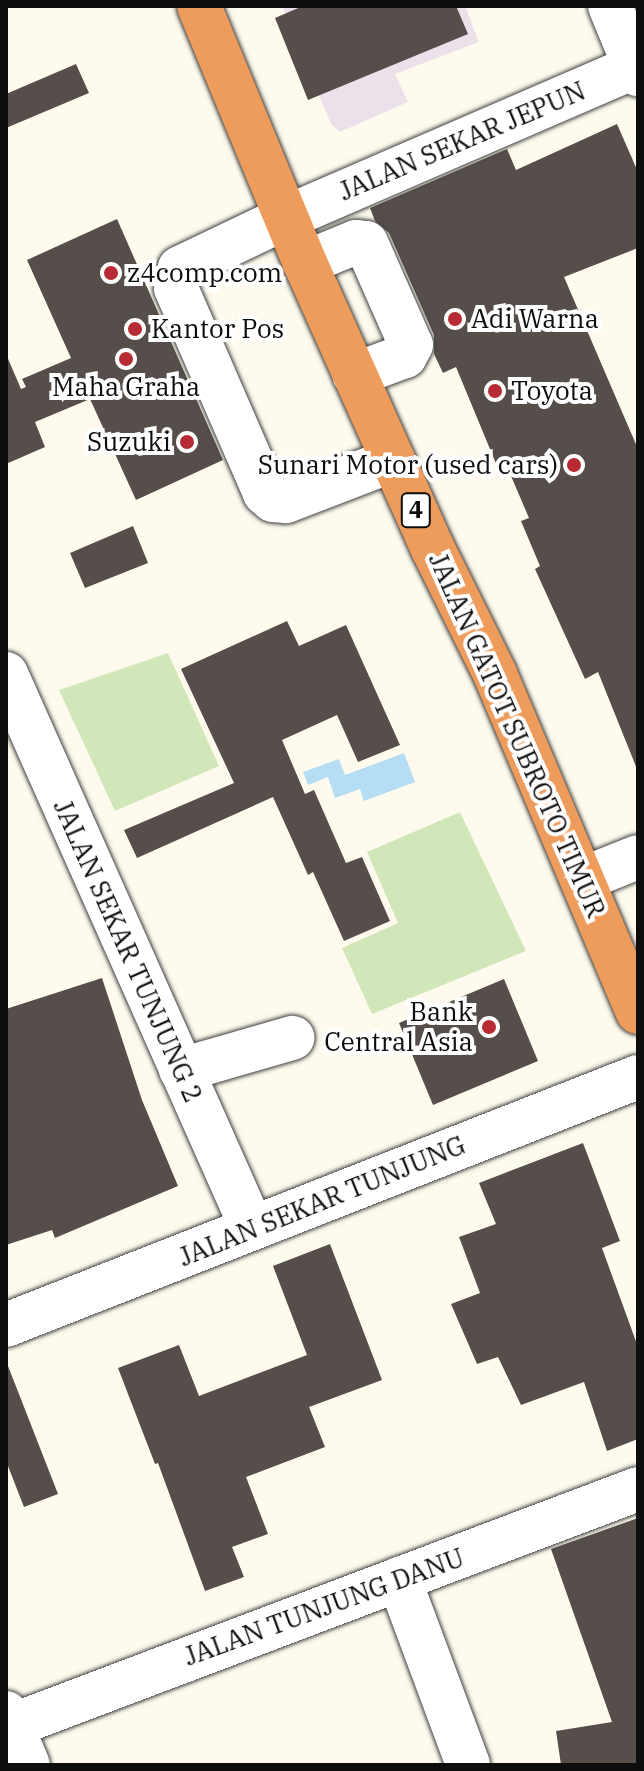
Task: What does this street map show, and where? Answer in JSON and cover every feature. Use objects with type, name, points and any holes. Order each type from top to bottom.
[{"type":"highway","name":"JALAN GATOT SUBROTO TIMUR","points":[[199,6],[285,218],[354,375],[495,674],[583,879],[629,963],[638,1012]]},
{"type":"street","points":[[610,6],[637,68]]},
{"type":"street","name":"JALAN SEKAR JEPUN","points":[[285,218],[637,68]]},
{"type":"street","points":[[285,218],[188,262],[177,275],[176,288],[265,493],[273,500],[286,501],[393,460]]},
{"type":"street","points":[[305,263],[356,242],[366,243],[411,345],[405,356],[354,375]]},
{"type":"street","name":"JALAN SEKAR TUNJUNG 2","points":[[6,674],[252,1228]]},
{"type":"street","points":[[583,879],[638,857]]},
{"type":"street","points":[[181,1070],[292,1038]]},
{"type":"street","name":"JALAN SEKAR TUNJUNG","points":[[6,1325],[638,1077]]},
{"type":"street","name":"JALAN TUNJUNG DANU","points":[[9,1720],[229,1642],[638,1489]]},
{"type":"street","points":[[399,1579],[468,1765]]},
{"type":"street","points":[[229,1642],[241,1668],[277,1656]]},
{"type":"street","points":[[9,1720],[28,1765]]},
{"type":"shaded area","points":[[282,6],[465,6],[479,42],[395,74],[408,102],[340,132],[331,124]]},
{"type":"green space","points":[[168,653],[219,766],[115,811],[59,690]]},
{"type":"green space","points":[[460,812],[526,951],[372,1014],[342,948],[398,923],[367,852]]},
{"type":"water","points":[[404,753],[415,782],[364,801],[360,789],[335,798],[328,777],[308,785],[303,772],[339,759],[345,775]]},
{"type":"building","points":[[303,6],[456,6],[468,34],[308,100],[275,18]]},
{"type":"building","points":[[76,64],[89,93],[6,128],[6,94]]},
{"type":"building","points":[[617,124],[638,172],[638,248],[564,277],[638,449],[637,769],[598,672],[585,679],[535,569],[540,566],[521,521],[529,518],[505,462],[497,466],[456,367],[443,373],[434,354],[434,335],[389,233],[375,221],[370,208],[507,149],[516,170]]},
{"type":"building","name":"Maha Graha","points":[[117,219],[223,460],[136,500],[90,399],[35,422],[45,447],[6,464],[6,354],[21,389],[26,387],[22,379],[71,358],[27,260]]},
{"type":"building","points":[[133,526],[148,563],[85,588],[70,553]]},
{"type":"building","points":[[287,621],[299,646],[346,625],[400,745],[358,762],[337,715],[282,740],[305,794],[314,790],[346,863],[362,857],[390,921],[344,941],[313,872],[308,875],[273,797],[137,858],[124,830],[234,783],[181,669]]},
{"type":"building","points":[[102,978],[142,1100],[178,1186],[55,1238],[52,1230],[6,1245],[6,1009]]},
{"type":"building","points":[[504,979],[538,1061],[433,1105],[399,1023]]},
{"type":"building","points":[[583,1143],[620,1241],[602,1248],[638,1347],[638,1439],[607,1451],[584,1382],[521,1405],[498,1357],[477,1364],[451,1304],[480,1293],[459,1237],[496,1224],[479,1183]]},
{"type":"building","points":[[330,1244],[382,1380],[309,1407],[325,1447],[246,1477],[268,1534],[232,1547],[244,1577],[205,1591],[158,1463],[155,1464],[118,1368],[179,1345],[199,1396],[307,1355],[273,1266]]},
{"type":"building","points":[[8,1366],[58,1494],[24,1507],[6,1461]]},
{"type":"building","points":[[638,1518],[638,1765],[561,1765],[556,1731],[612,1722],[551,1549]]},
{"type":"place","name":"z4comp.com","points":[[111,273]]},
{"type":"place","name":"Adi Warna","points":[[455,319]]},
{"type":"place","name":"Kantor Pos","points":[[135,329]]},
{"type":"place","name":"Maha Graha","points":[[126,359]]},
{"type":"place","name":"Toyota","points":[[495,391]]},
{"type":"place","name":"Suzuki","points":[[187,442]]},
{"type":"place","name":"Sunari Motor (used cars)","points":[[574,465]]},
{"type":"place","name":"Bank Central Asia","points":[[489,1027]]}]
